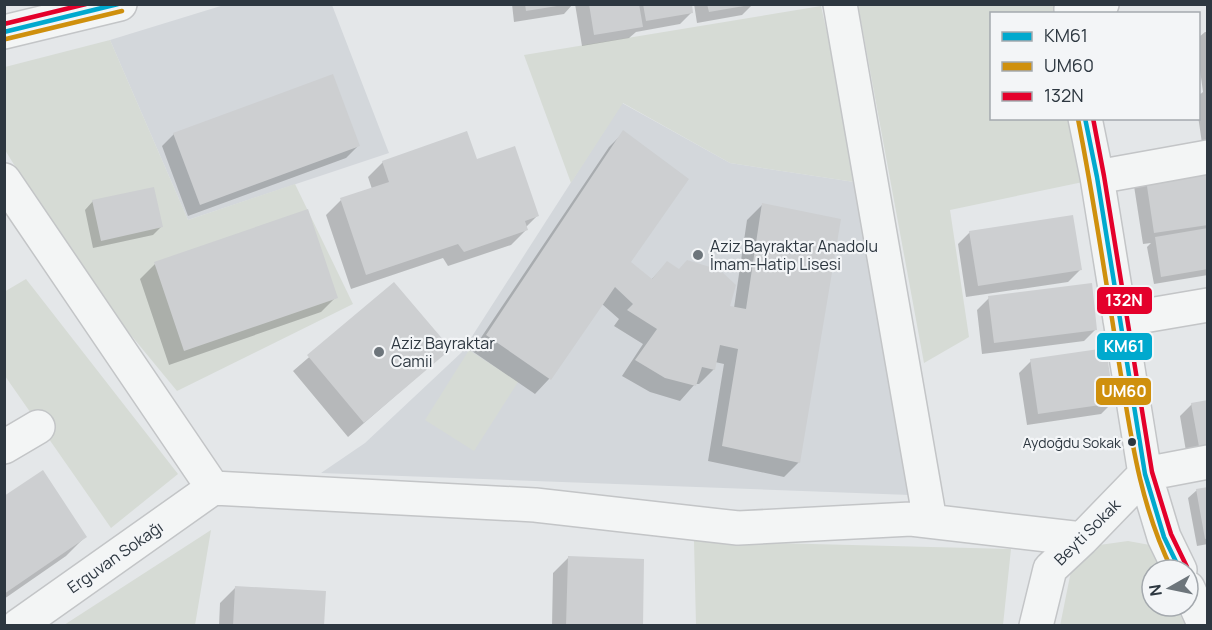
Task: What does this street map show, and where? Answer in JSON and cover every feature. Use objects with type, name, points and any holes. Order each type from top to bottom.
[{"type":"street","points":[[6,25],[120,4]]},
{"type":"street","points":[[840,4],[930,521]]},
{"type":"street","points":[[1085,120],[1097,177],[1145,474],[1164,537],[1174,558]]},
{"type":"street","points":[[1097,177],[1208,157]]},
{"type":"street","points":[[4,180],[213,488],[535,506],[738,528],[912,519],[1082,539]]},
{"type":"street","points":[[1120,320],[1208,305]]},
{"type":"street","points":[[4,447],[38,427]]},
{"type":"street","points":[[1145,474],[1208,462]]},
{"type":"street","name":"Beyti Sokak","points":[[1036,626],[1050,569],[1145,474]]},
{"type":"street","name":"Erguvan Sokağı","points":[[18,626],[213,488]]},
{"type":"shaded area","points":[[224,5],[332,5],[389,153],[188,220],[110,40]]},
{"type":"shaded area","points":[[858,5],[1054,5],[1055,12],[990,12],[990,120],[1073,120],[1083,182],[950,210],[969,337],[924,363]]},
{"type":"shaded area","points":[[821,6],[861,183],[730,163],[623,103],[571,183],[524,55]]},
{"type":"shaded area","points":[[110,40],[188,220],[295,184],[353,304],[177,391],[83,277],[5,150],[5,67]]},
{"type":"shaded area","name":"Aziz Bayraktar Anadolu İmam-Hatip Lisesi","points":[[622,103],[730,163],[861,183],[910,495],[321,473],[365,443],[462,352]]},
{"type":"shaded area","points":[[26,279],[178,474],[111,528],[5,376],[4,292]]},
{"type":"shaded area","points":[[469,350],[518,382],[474,451],[425,420]]},
{"type":"shaded area","points":[[211,530],[195,625],[64,625]]},
{"type":"shaded area","points":[[694,541],[1011,549],[1003,625],[696,625]]},
{"type":"shaded area","points":[[1128,541],[1150,545],[1156,558],[1140,558],[1140,618],[1182,618],[1185,625],[1060,626],[1071,571],[1092,546]]},
{"type":"building","points":[[525,4],[557,4],[557,6],[526,11]]},
{"type":"building","points":[[589,4],[639,4],[643,27],[594,35]]},
{"type":"building","points":[[643,4],[692,4],[693,13],[646,21]]},
{"type":"building","points":[[707,4],[744,4],[744,6],[709,12]]},
{"type":"building","points":[[333,74],[360,146],[200,205],[173,133]]},
{"type":"building","points":[[623,130],[689,179],[631,262],[652,279],[667,261],[679,269],[687,260],[720,270],[736,285],[730,306],[746,309],[762,203],[841,219],[800,463],[722,446],[738,349],[720,345],[715,370],[702,367],[696,386],[665,378],[635,360],[657,329],[627,310],[633,304],[615,287],[551,380],[486,335]]},
{"type":"building","points":[[467,131],[477,159],[515,146],[539,216],[525,221],[528,230],[464,252],[458,244],[366,275],[340,198],[389,182],[382,161]]},
{"type":"building","points":[[1208,162],[1208,225],[1154,233],[1145,173]]},
{"type":"building","points":[[154,187],[163,227],[101,241],[92,200]]},
{"type":"building","points":[[308,209],[338,298],[184,351],[154,262]]},
{"type":"building","points":[[1073,215],[1082,270],[978,286],[969,231]]},
{"type":"building","points":[[1208,228],[1208,269],[1161,277],[1155,237]]},
{"type":"building","name":"Aziz Bayraktar Camii","points":[[394,282],[451,349],[364,423],[307,355]]},
{"type":"building","points":[[1092,283],[1097,330],[994,343],[988,296]]},
{"type":"building","points":[[1106,348],[1114,403],[1038,414],[1030,359]]},
{"type":"building","points":[[1208,400],[1208,450],[1200,452],[1191,403]]},
{"type":"building","points":[[43,470],[87,537],[4,594],[4,496]]},
{"type":"building","points":[[1208,487],[1208,538],[1205,539],[1196,489]]},
{"type":"building","points":[[568,556],[644,559],[643,626],[566,626]]},
{"type":"building","points":[[235,586],[326,591],[324,626],[233,626]]},
{"type":"transit line","name":"132N","points":[[4,24],[86,4]]},
{"type":"transit line","name":"KM61","points":[[4,32],[118,4]]},
{"type":"transit line","name":"UM60","points":[[6,39],[122,11]]},
{"type":"transit line","name":"UM60","points":[[1078,120],[1138,468],[1151,519],[1167,558]]},
{"type":"transit line","name":"KM61","points":[[1085,120],[1097,177],[1145,474],[1164,537],[1174,558]]},
{"type":"transit line","name":"132N","points":[[1093,120],[1152,472],[1171,534],[1183,558]]},
{"type":"place","name":"Aziz Bayraktar Anadolu İmam-Hatip Lisesi","points":[[698,255]]},
{"type":"place","name":"Aziz Bayraktar Camii","points":[[379,352]]},
{"type":"place","name":"Aydoğdu Sokak","points":[[1132,442]]}]
